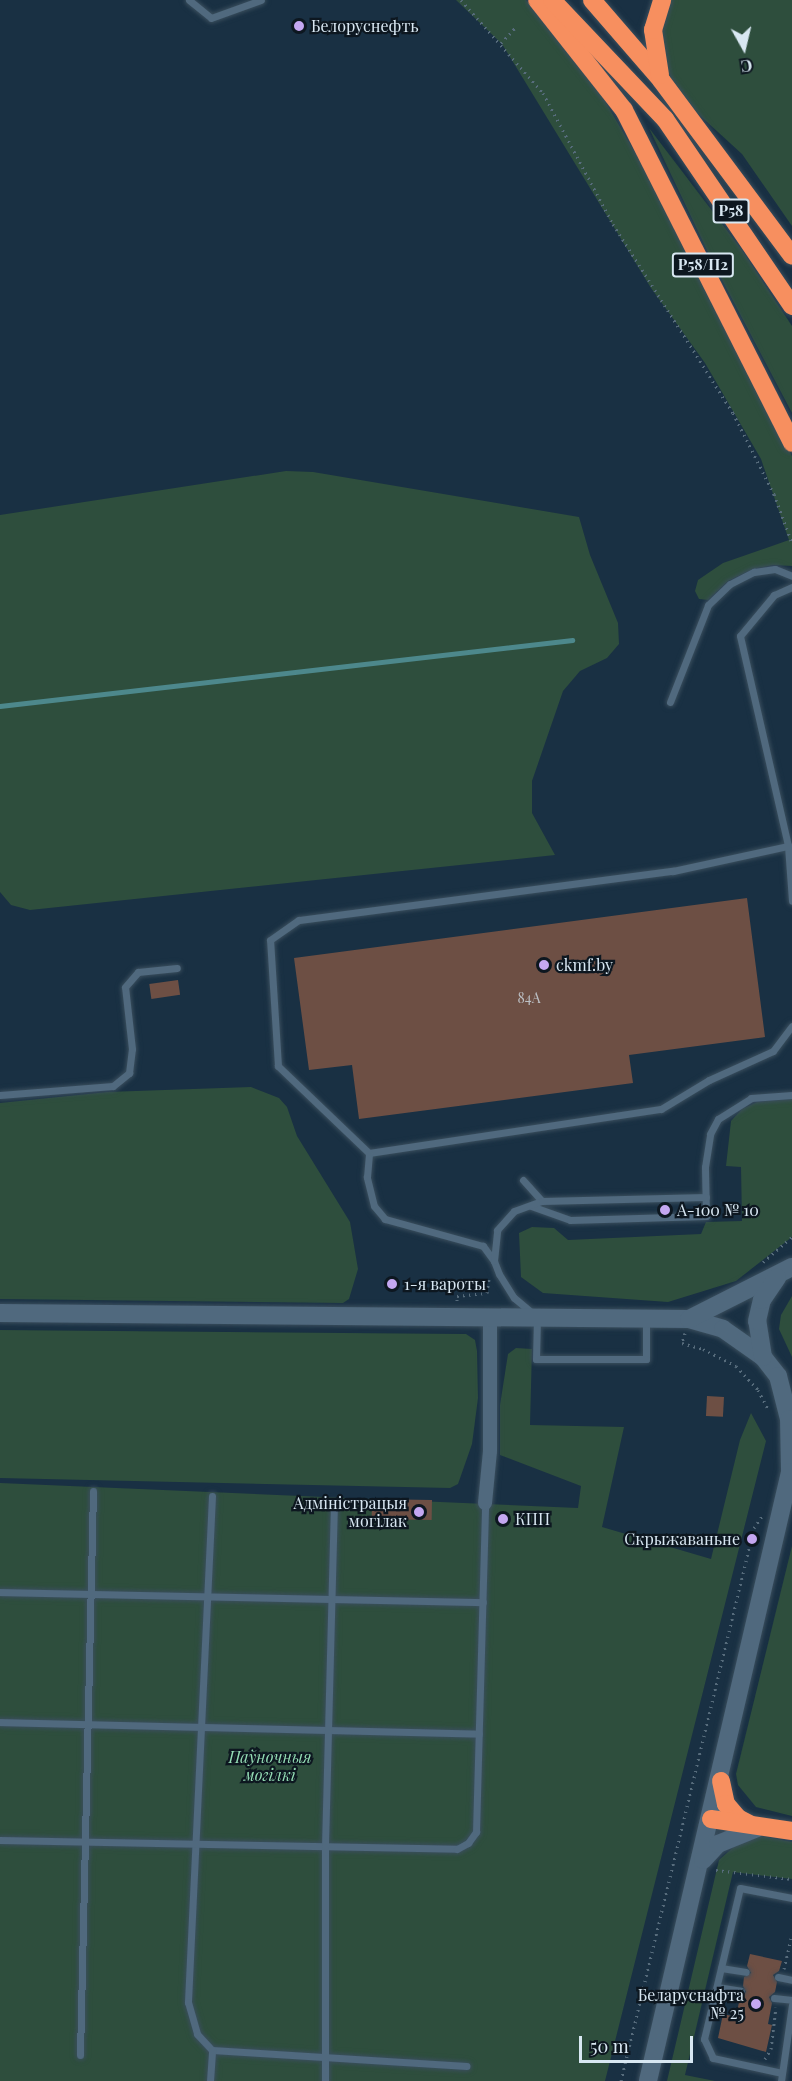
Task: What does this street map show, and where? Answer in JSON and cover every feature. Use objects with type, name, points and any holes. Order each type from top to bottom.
[{"type":"highway","name":"Р58/П2","points":[[537,0],[624,110],[792,443]]},
{"type":"highway","name":"Р58","points":[[552,0],[665,119],[792,306]]},
{"type":"highway","name":"Р58","points":[[592,0],[661,80],[792,256]]},
{"type":"highway","points":[[661,80],[653,30],[663,0]]},
{"type":"highway","points":[[721,1781],[726,1804],[738,1818],[757,1828]]},
{"type":"highway","points":[[711,1820],[792,1831]]},
{"type":"main road","points":[[689,1318],[785,1272]]},
{"type":"main road","points":[[763,1357],[757,1321],[762,1300],[785,1272]]},
{"type":"main road","points":[[0,1313],[689,1318],[723,1329],[763,1357],[785,1381],[791,1471],[711,1820],[707,1865],[651,2077]]},
{"type":"main road","points":[[707,1865],[718,1844],[757,1828]]},
{"type":"street","points":[[485,1503],[490,1451],[490,1316]]},
{"type":"lane","points":[[189,0],[211,18],[261,0]]},
{"type":"lane","points":[[670,702],[708,605],[730,585],[754,572],[775,569],[792,576]]},
{"type":"lane","points":[[792,587],[774,595],[740,636],[788,846],[792,901]]},
{"type":"lane","points":[[369,1153],[278,1066],[270,940],[299,920],[673,871],[788,846]]},
{"type":"lane","points":[[0,1095],[113,1086],[129,1073],[132,1048],[125,987],[138,972],[177,968]]},
{"type":"lane","points":[[369,1153],[661,1109],[708,1080],[773,1051],[792,1026]]},
{"type":"lane","points":[[531,1206],[570,1220],[706,1216],[710,1134],[718,1119],[751,1098],[792,1095]]},
{"type":"lane","points":[[369,1153],[367,1177],[374,1206],[385,1219],[467,1239],[483,1246],[494,1261],[506,1287],[537,1317],[536,1359],[646,1359],[646,1318]]},
{"type":"lane","points":[[523,1180],[542,1201]]},
{"type":"lane","points":[[494,1261],[497,1230],[514,1211],[542,1201],[706,1197]]},
{"type":"lane","points":[[80,2055],[93,1491]]},
{"type":"lane","points":[[213,1496],[194,1844],[188,2002],[197,2034],[212,2050],[326,2055],[466,2066]]},
{"type":"lane","points":[[325,2081],[325,1846],[334,1503]]},
{"type":"lane","points":[[0,1840],[457,1849],[468,1843],[476,1832],[485,1503]]},
{"type":"lane","points":[[0,1592],[483,1602]]},
{"type":"lane","points":[[0,1722],[479,1734]]},
{"type":"lane","points":[[792,1898],[740,1888],[704,2038],[712,2058],[781,2077],[792,2004]]},
{"type":"lane","points":[[721,1968],[746,1972]]},
{"type":"lane","points":[[778,1977],[792,1980]]},
{"type":"lane","points":[[717,1987],[741,1991]]},
{"type":"lane","points":[[774,1998],[792,2000]]},
{"type":"lane","points":[[210,2081],[212,2050]]},
{"type":"path","points":[[461,0],[543,93],[613,224],[733,413],[774,494],[792,543]]},
{"type":"path","points":[[501,43],[514,28]]},
{"type":"path","points":[[755,1268],[792,1237]]},
{"type":"path","points":[[689,1318],[682,1343],[703,1349],[735,1366],[758,1390],[772,1415]]},
{"type":"path","points":[[621,2081],[754,1528],[765,1506]]},
{"type":"path","points":[[707,1865],[792,1879]]},
{"type":"green space","points":[[456,0],[526,0],[602,96],[647,173],[792,456],[792,566],[773,565],[753,569],[728,581],[708,600],[699,599],[695,591],[698,580],[723,563],[789,540],[761,459],[705,363],[651,288],[502,44]]},
{"type":"green space","points":[[662,0],[792,0],[792,226],[742,154],[661,80]]},
{"type":"green space","points":[[649,128],[742,250],[792,326],[792,413],[713,263]]},
{"type":"green space","points":[[286,471],[313,472],[579,517],[590,555],[618,623],[619,644],[607,658],[580,671],[563,691],[532,781],[532,813],[555,855],[30,910],[11,905],[0,892],[0,515]]},
{"type":"green space","points":[[251,1087],[279,1098],[287,1107],[297,1136],[350,1222],[358,1269],[349,1299],[343,1303],[0,1299],[0,1103],[107,1092]]},
{"type":"green space","points":[[792,1099],[792,1237],[736,1281],[668,1302],[543,1293],[521,1277],[519,1233],[532,1227],[554,1228],[568,1240],[701,1234],[706,1222],[742,1221],[741,1167],[726,1166],[731,1121],[742,1109],[757,1102]]},
{"type":"green space","points":[[792,1296],[792,1357],[779,1329],[781,1315]]},
{"type":"green space","points":[[0,1330],[466,1334],[475,1340],[477,1351],[478,1398],[472,1444],[458,1484],[450,1488],[0,1478]]},
{"type":"green space","name":"Паўночныя могілкі","points":[[516,1348],[532,1349],[530,1425],[624,1427],[602,1527],[711,1559],[740,1440],[751,1413],[766,1441],[605,2081],[0,2081],[0,1483],[578,1508],[581,1486],[500,1455],[500,1405],[508,1354]]},
{"type":"green space","points":[[792,1546],[792,1816],[756,1807],[738,1785],[736,1774]]},
{"type":"green space","points":[[757,1835],[792,1842],[792,1879],[733,1872],[685,2075],[715,2081],[667,2081],[719,1860],[738,1843]]},
{"type":"building","points":[[747,898],[765,1037],[629,1055],[633,1083],[359,1119],[352,1065],[309,1070],[294,958]]},
{"type":"building","points":[[178,980],[180,995],[151,999],[149,984]]},
{"type":"building","points":[[707,1396],[724,1397],[723,1417],[706,1416]]},
{"type":"building","points":[[372,1499],[432,1500],[432,1520],[372,1519]]},
{"type":"building","points":[[750,1954],[782,1961],[779,1971],[773,1975],[777,1982],[775,1992],[769,1997],[772,2003],[768,2024],[772,2025],[766,2052],[718,2038],[723,2014],[736,2017],[740,1997],[746,1992],[743,1986],[744,1977],[751,1973],[747,1966]]},
{"type":"waterway","points":[[0,706],[572,640]]},
{"type":"place","name":"Белоруснефть","points":[[299,26]]},
{"type":"place","name":"ckmf.by","points":[[544,965]]},
{"type":"place","name":"А-100 № 10","points":[[665,1210]]},
{"type":"place","name":"1-я вароты","points":[[392,1284]]},
{"type":"place","name":"Адміністрацыя могілак","points":[[419,1512]]},
{"type":"place","name":"КПП","points":[[503,1519]]},
{"type":"place","name":"Скрыжаваньне","points":[[752,1539]]},
{"type":"place","name":"Беларуснафта № 25","points":[[756,2004]]}]
